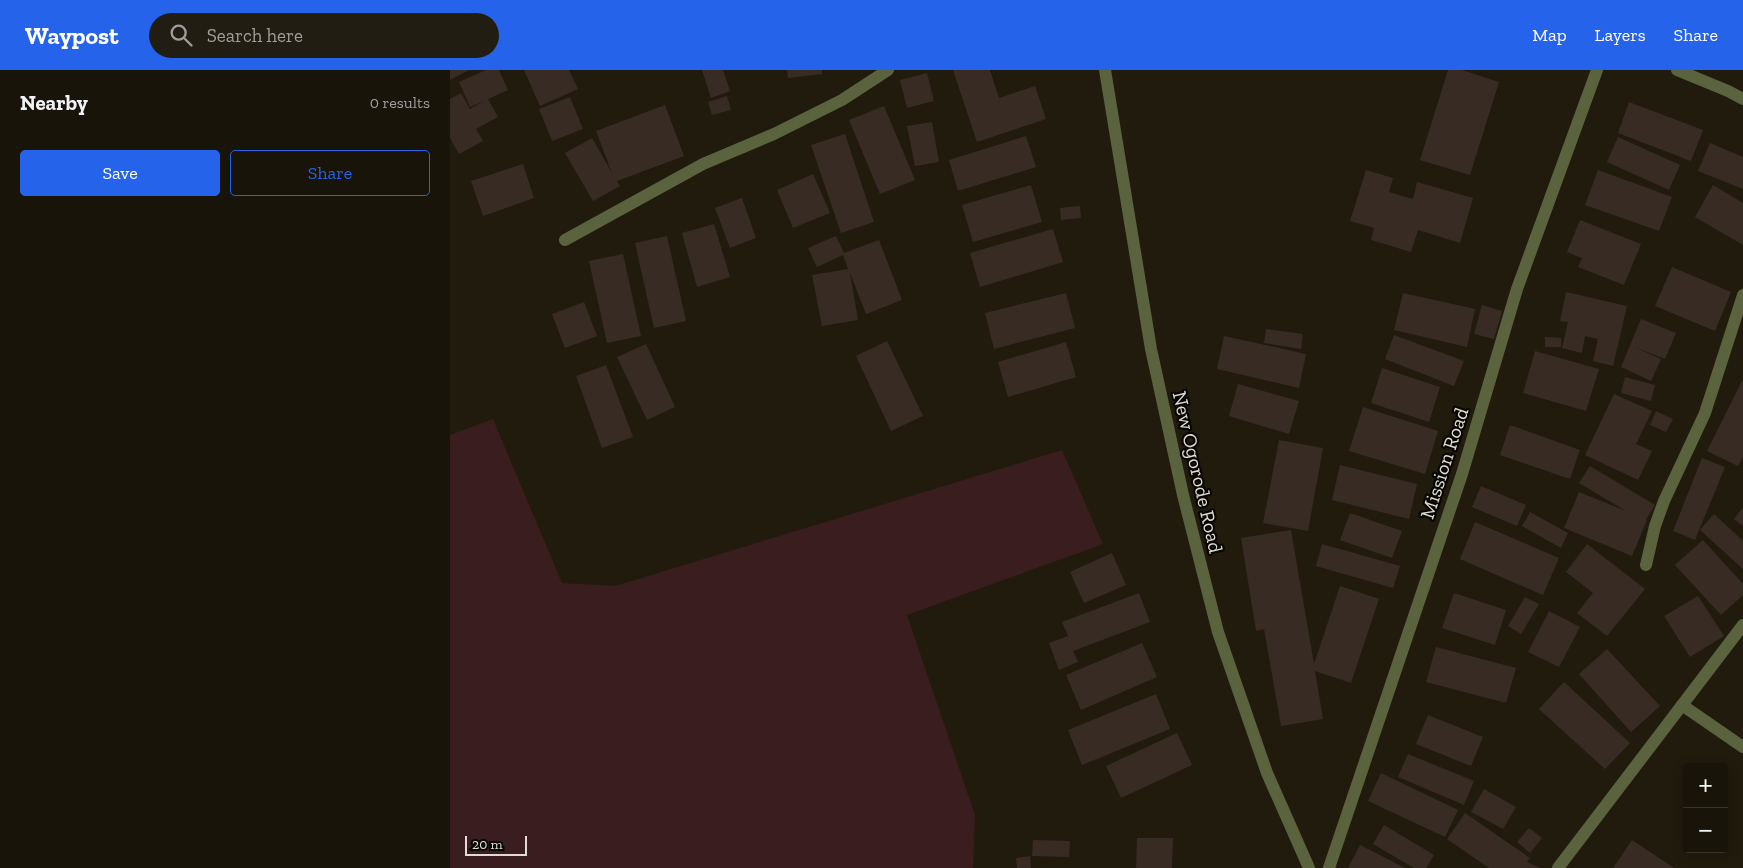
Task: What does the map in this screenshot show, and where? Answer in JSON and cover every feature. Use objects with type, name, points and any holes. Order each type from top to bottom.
[{"type":"street","points":[[565,240],[703,164],[774,134],[842,100],[888,70]]},
{"type":"street","name":"New Ogorode Road","points":[[1105,70],[1151,349],[1183,495],[1215,622],[1267,773],[1309,868]]},
{"type":"street","name":"Mission Road","points":[[1329,868],[1462,474],[1517,289],[1597,70]]},
{"type":"street","points":[[1677,70],[1743,99]]},
{"type":"street","points":[[1646,565],[1655,526],[1664,501],[1705,413],[1743,295]]},
{"type":"street","points":[[1558,868],[1743,625]]},
{"type":"street","points":[[1682,705],[1743,747]]},
{"type":"shaded area","points":[[493,419],[562,583],[615,586],[1062,450],[1103,544],[907,615],[975,815],[973,868],[450,868],[450,435]]},
{"type":"building","points":[[450,70],[469,70],[450,80]]},
{"type":"building","points":[[486,70],[499,70],[508,90],[488,99],[498,117],[476,129],[483,141],[459,154],[450,138],[450,99],[461,93],[470,109],[484,101],[470,107],[459,82]]},
{"type":"building","points":[[524,70],[569,70],[578,89],[540,106]]},
{"type":"building","points":[[702,70],[723,70],[730,91],[711,98]]},
{"type":"building","points":[[787,70],[822,70],[822,74],[788,78]]},
{"type":"building","points":[[953,70],[990,70],[999,98],[1035,86],[1046,119],[977,142]]},
{"type":"building","points":[[1448,70],[1462,70],[1499,82],[1470,175],[1420,160]]},
{"type":"building","points":[[927,73],[934,101],[907,108],[900,80]]},
{"type":"building","points":[[727,96],[731,110],[712,115],[708,102]]},
{"type":"building","points":[[570,97],[583,129],[552,141],[539,109]]},
{"type":"building","points":[[1629,102],[1703,130],[1691,161],[1618,133]]},
{"type":"building","points":[[665,105],[684,156],[617,181],[620,186],[593,201],[565,153],[592,138],[612,173],[596,131]]},
{"type":"building","points":[[884,106],[915,180],[880,194],[849,120]]},
{"type":"building","points":[[932,122],[939,162],[915,166],[907,126]]},
{"type":"building","points":[[845,134],[874,222],[841,233],[811,145]]},
{"type":"building","points":[[1026,136],[1036,167],[958,191],[949,160]]},
{"type":"building","points":[[1618,137],[1680,165],[1669,190],[1607,162]]},
{"type":"building","points":[[1710,143],[1743,157],[1743,189],[1698,171]]},
{"type":"building","points":[[523,164],[534,198],[483,216],[471,181]]},
{"type":"building","points":[[1366,170],[1393,178],[1389,192],[1413,199],[1417,182],[1473,198],[1460,243],[1418,230],[1411,252],[1371,240],[1374,228],[1350,221]]},
{"type":"building","points":[[1598,170],[1672,197],[1659,231],[1585,205]]},
{"type":"building","points":[[813,174],[830,213],[793,228],[777,190]]},
{"type":"building","points":[[1031,185],[1042,222],[973,242],[962,205]]},
{"type":"building","points":[[1713,185],[1743,203],[1743,245],[1695,217]]},
{"type":"building","points":[[742,198],[756,238],[730,248],[715,208]]},
{"type":"building","points":[[1080,206],[1081,218],[1061,220],[1060,208]]},
{"type":"building","points":[[1580,220],[1641,244],[1624,285],[1578,267],[1582,258],[1567,252]]},
{"type":"building","points":[[714,224],[730,277],[697,287],[682,233]]},
{"type":"building","points":[[1053,229],[1063,262],[980,287],[970,253]]},
{"type":"building","points":[[667,236],[686,321],[654,328],[635,243]]},
{"type":"building","points":[[836,236],[844,253],[879,240],[902,300],[866,314],[850,273],[858,320],[822,326],[812,275],[848,269],[843,255],[817,267],[808,248]]},
{"type":"building","points":[[623,254],[641,336],[607,343],[589,261]]},
{"type":"building","points":[[1672,267],[1731,292],[1715,331],[1655,306]]},
{"type":"building","points":[[1566,292],[1627,306],[1613,366],[1593,361],[1598,339],[1585,336],[1582,353],[1562,348],[1568,322],[1560,321]]},
{"type":"building","points":[[1066,293],[1075,328],[994,349],[985,313]]},
{"type":"building","points":[[1403,293],[1475,309],[1467,347],[1394,330]]},
{"type":"building","points":[[584,302],[597,336],[565,348],[552,314]]},
{"type":"building","points":[[1482,305],[1502,311],[1494,339],[1474,334]]},
{"type":"building","points":[[1641,319],[1676,333],[1665,359],[1634,347],[1661,359],[1651,381],[1621,367]]},
{"type":"building","points":[[1266,329],[1303,334],[1301,349],[1264,343]]},
{"type":"building","points":[[1394,335],[1464,361],[1454,386],[1385,359]]},
{"type":"building","points":[[1224,336],[1306,354],[1299,388],[1217,369]]},
{"type":"building","points":[[1545,337],[1561,338],[1561,347],[1545,347]]},
{"type":"building","points":[[887,341],[923,416],[891,431],[856,356]]},
{"type":"building","points":[[1066,342],[1076,377],[1008,397],[998,362]]},
{"type":"building","points":[[646,344],[675,407],[647,420],[617,357]]},
{"type":"building","points":[[1535,351],[1599,369],[1586,411],[1523,393]]},
{"type":"building","points":[[606,365],[633,437],[602,448],[576,376]]},
{"type":"building","points":[[1382,368],[1440,387],[1429,422],[1371,403]]},
{"type":"building","points":[[1625,377],[1655,385],[1651,401],[1621,393]]},
{"type":"building","points":[[1743,379],[1743,457],[1738,466],[1707,451]]},
{"type":"building","points":[[1238,384],[1299,401],[1289,434],[1229,416]]},
{"type":"building","points":[[1614,394],[1652,411],[1636,444],[1652,451],[1638,480],[1585,455]]},
{"type":"building","points":[[1363,407],[1438,431],[1425,474],[1349,451]]},
{"type":"building","points":[[1656,411],[1673,419],[1666,432],[1650,425]]},
{"type":"building","points":[[1510,425],[1580,450],[1570,479],[1500,455]]},
{"type":"building","points":[[1279,440],[1323,448],[1308,531],[1263,523]]},
{"type":"building","points":[[1702,458],[1725,467],[1695,540],[1673,531]]},
{"type":"building","points":[[1340,465],[1417,484],[1409,519],[1332,500]]},
{"type":"building","points":[[1590,466],[1655,505],[1646,519],[1632,556],[1564,528],[1579,492],[1626,511],[1579,483]]},
{"type":"building","points":[[1481,486],[1526,505],[1517,526],[1472,507]]},
{"type":"building","points":[[1743,507],[1743,526],[1734,519]]},
{"type":"building","points":[[1530,512],[1568,533],[1561,548],[1522,526]]},
{"type":"building","points":[[1350,513],[1402,531],[1392,558],[1340,540]]},
{"type":"building","points":[[1714,514],[1743,541],[1743,569],[1700,530]]},
{"type":"building","points":[[1475,522],[1559,558],[1543,595],[1460,559]]},
{"type":"building","points":[[1291,530],[1314,664],[1340,586],[1379,599],[1351,683],[1315,671],[1323,719],[1281,726],[1264,629],[1256,631],[1241,538]]},
{"type":"building","points":[[1703,540],[1743,584],[1743,595],[1721,615],[1675,565]]},
{"type":"building","points":[[1322,544],[1400,566],[1393,588],[1316,566]]},
{"type":"building","points":[[1587,544],[1645,589],[1607,636],[1577,613],[1593,593],[1566,572]]},
{"type":"building","points":[[1112,553],[1126,585],[1084,603],[1070,572]]},
{"type":"building","points":[[1139,593],[1150,622],[1073,651],[1078,662],[1059,670],[1049,643],[1068,636],[1062,622]]},
{"type":"building","points":[[1454,593],[1506,610],[1495,645],[1442,628]]},
{"type":"building","points":[[1698,596],[1724,636],[1690,657],[1664,616]]},
{"type":"building","points":[[1525,597],[1539,604],[1521,634],[1508,626]]},
{"type":"building","points":[[1549,611],[1580,627],[1559,667],[1528,652]]},
{"type":"building","points":[[1142,643],[1157,677],[1081,710],[1066,675]]},
{"type":"building","points":[[1436,647],[1516,668],[1506,703],[1426,682]]},
{"type":"building","points":[[1607,649],[1660,706],[1631,732],[1579,674]]},
{"type":"building","points":[[1564,682],[1630,743],[1605,769],[1539,709]]},
{"type":"building","points":[[1156,694],[1170,729],[1082,765],[1068,730]]},
{"type":"building","points":[[1428,715],[1483,737],[1471,766],[1416,744]]},
{"type":"building","points":[[1177,733],[1192,765],[1121,798],[1106,766]]},
{"type":"building","points":[[1408,754],[1474,781],[1464,805],[1398,777]]},
{"type":"building","points":[[1381,773],[1458,810],[1445,837],[1368,801]]},
{"type":"building","points":[[1484,789],[1516,807],[1503,829],[1471,812]]},
{"type":"building","points":[[1465,813],[1530,858],[1527,862],[1540,868],[1489,868],[1447,839]]},
{"type":"building","points":[[1384,825],[1434,855],[1426,868],[1414,868],[1373,844]]},
{"type":"building","points":[[1529,828],[1542,838],[1530,853],[1517,842]]},
{"type":"building","points":[[1137,838],[1173,838],[1172,868],[1136,868]]},
{"type":"building","points":[[1033,840],[1070,841],[1069,857],[1032,856]]},
{"type":"building","points":[[1632,840],[1674,868],[1613,868]]},
{"type":"building","points":[[1360,845],[1405,868],[1348,868]]},
{"type":"building","points":[[1030,856],[1031,868],[1017,868],[1016,858]]}]
